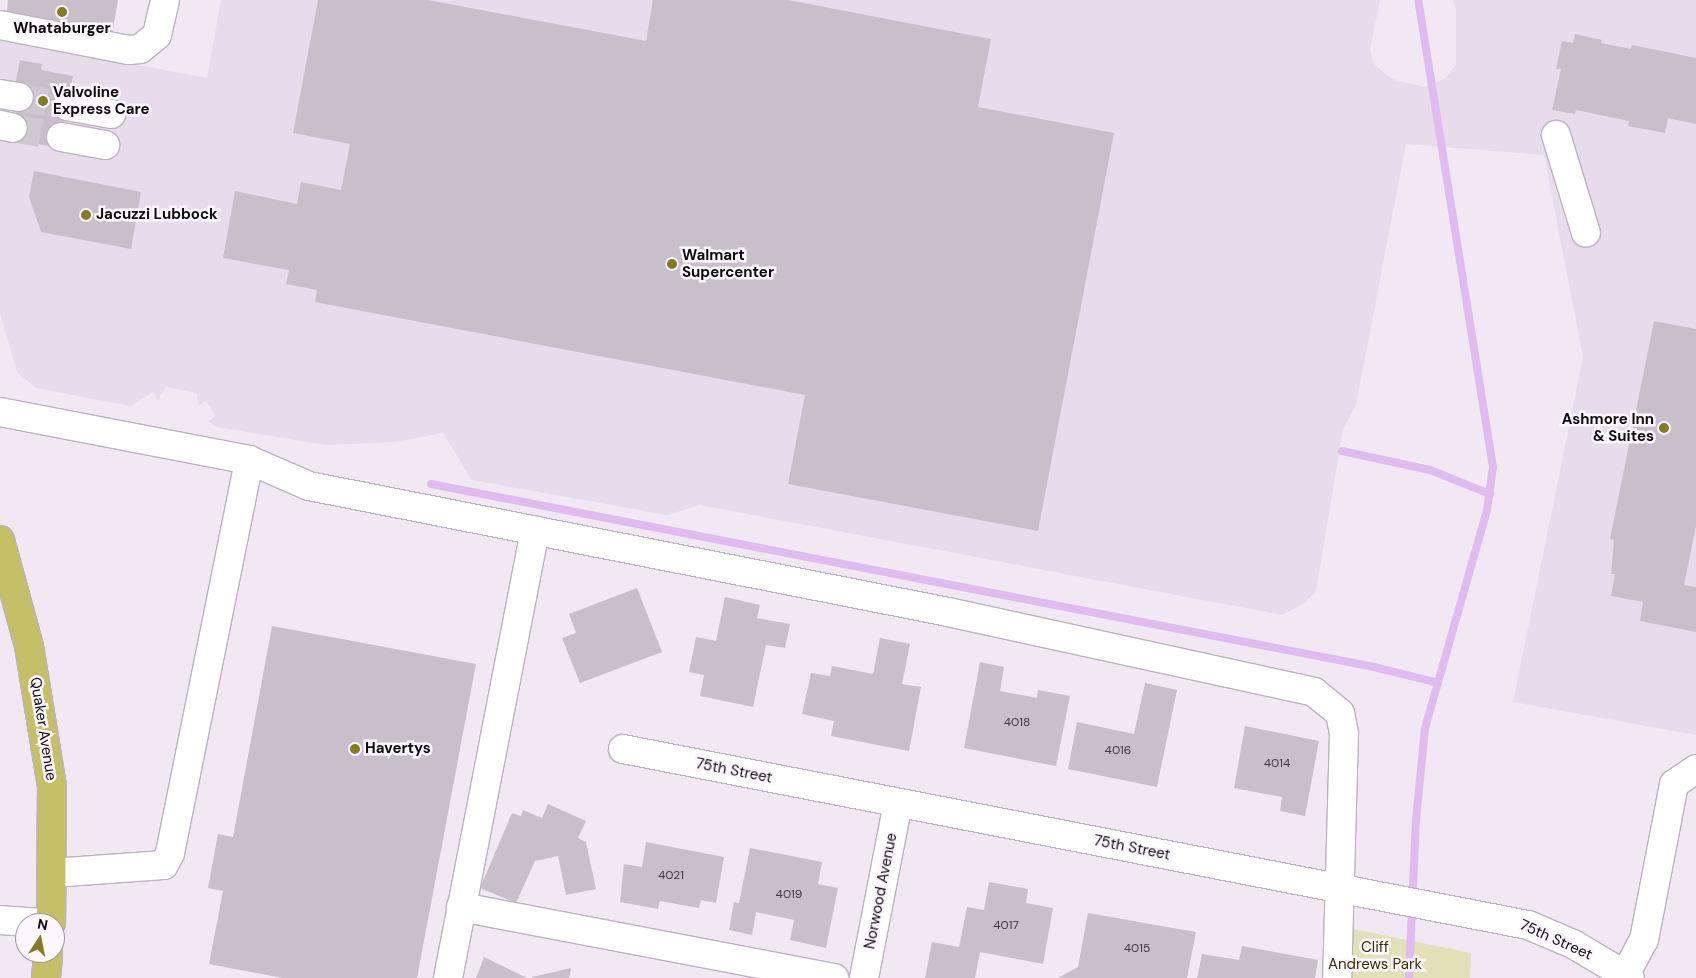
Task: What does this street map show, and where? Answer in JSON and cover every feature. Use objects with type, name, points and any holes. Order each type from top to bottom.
[{"type":"main road","name":"Quaker Avenue","points":[[0,540],[29,646],[52,786],[50,913]]},
{"type":"main road","points":[[46,978],[47,963]]},
{"type":"street","points":[[0,25],[129,50],[140,49],[157,35],[165,0]]},
{"type":"street","points":[[64,121],[108,130]]},
{"type":"street","points":[[1556,134],[1586,233]]},
{"type":"street","points":[[0,412],[249,460],[309,486],[948,612],[1314,692],[1340,713],[1344,733],[1338,887],[1337,978]]},
{"type":"street","points":[[52,873],[164,865],[172,843],[249,460]]},
{"type":"street","points":[[448,978],[535,530]]},
{"type":"street","name":"75th Street","points":[[623,750],[1528,925],[1572,944],[1628,977]]},
{"type":"street","points":[[1628,977],[1644,940],[1674,784],[1696,768]]},
{"type":"street","name":"Norwood Avenue","points":[[864,978],[898,803]]},
{"type":"street","points":[[461,907],[834,978]]},
{"type":"street","points":[[0,920],[15,921]]},
{"type":"shaded area","points":[[221,0],[1380,0],[1370,50],[1374,64],[1392,79],[1425,87],[1444,79],[1456,65],[1456,9],[1453,0],[1696,0],[1696,735],[1513,702],[1583,357],[1544,155],[1406,144],[1356,405],[1343,429],[1316,591],[1303,604],[1282,615],[700,505],[667,515],[472,480],[443,433],[394,442],[325,445],[216,427],[208,421],[216,416],[206,401],[198,406],[197,393],[166,387],[158,400],[153,392],[131,406],[36,388],[17,372],[0,313],[0,39],[207,78]]},
{"type":"green space","name":"Cliff Andrews Park","points":[[1353,929],[1471,953],[1470,978],[1352,978]]},
{"type":"building","name":"Whataburger","points":[[8,0],[118,0],[111,40],[6,21]]},
{"type":"building","name":"Walmart Supercenter","points":[[318,0],[428,0],[646,41],[653,0],[788,0],[991,39],[978,107],[1114,133],[1038,531],[788,484],[805,395],[315,302],[317,290],[286,284],[289,270],[223,258],[235,191],[297,204],[301,182],[341,190],[350,144],[293,133]]},
{"type":"building","points":[[1575,34],[1602,40],[1601,43],[1631,49],[1632,45],[1696,58],[1696,124],[1668,118],[1665,133],[1628,126],[1629,121],[1576,110],[1575,114],[1552,110],[1561,69],[1556,69],[1562,41],[1573,43]]},
{"type":"building","name":"Valvoline Express Care","points":[[20,60],[42,64],[41,70],[73,76],[59,148],[11,139],[21,86],[15,85]]},
{"type":"building","name":"Jacuzzi Lubbock","points":[[34,171],[141,192],[131,249],[41,232],[29,197]]},
{"type":"building","name":"Ashmore Inn & Suites","points":[[1654,321],[1696,329],[1696,526],[1684,585],[1696,587],[1696,632],[1640,621],[1643,602],[1611,596],[1615,574],[1611,574],[1614,540],[1610,539]]},
{"type":"building","points":[[637,588],[662,652],[580,683],[562,638],[576,633],[569,614]]},
{"type":"building","points":[[725,597],[760,605],[757,618],[790,624],[785,648],[766,645],[753,707],[700,696],[704,675],[689,672],[696,637],[716,641]]},
{"type":"building","name":"Havertys","points":[[272,626],[476,664],[417,978],[283,978],[209,964],[223,891],[208,888],[218,834],[233,837]]},
{"type":"building","points":[[880,638],[910,644],[902,684],[921,687],[909,751],[831,736],[834,721],[802,714],[811,673],[830,676],[832,666],[873,674]]},
{"type":"building","points":[[980,662],[1004,667],[1000,691],[1037,698],[1038,690],[1070,696],[1056,766],[964,748]]},
{"type":"building","points":[[1145,683],[1177,690],[1157,787],[1068,769],[1077,722],[1134,734]]},
{"type":"building","points":[[1245,726],[1319,741],[1305,816],[1280,811],[1282,797],[1234,788]]},
{"type":"building","points":[[548,804],[586,821],[578,838],[586,842],[596,889],[566,895],[558,856],[535,861],[516,903],[480,888],[512,813],[521,816],[523,810],[542,818]]},
{"type":"building","points":[[646,842],[724,857],[716,903],[701,900],[699,908],[660,901],[658,909],[620,902],[624,864],[642,867]]},
{"type":"building","points":[[750,848],[822,862],[818,884],[838,888],[826,948],[790,940],[794,920],[756,912],[752,935],[729,930],[734,902],[739,903]]},
{"type":"building","points":[[989,882],[1028,889],[1026,903],[1053,908],[1043,964],[980,952],[975,978],[925,978],[932,942],[959,947],[967,907],[984,910]]},
{"type":"building","points":[[1088,913],[1196,932],[1187,978],[1058,978],[1078,967]]},
{"type":"building","points":[[1242,946],[1318,960],[1315,978],[1197,978],[1202,954],[1239,960]]},
{"type":"building","points":[[484,957],[527,978],[476,978]]},
{"type":"building","points":[[571,968],[569,978],[532,978],[532,977]]},
{"type":"waterway","points":[[1409,978],[1416,820],[1425,728],[1487,510],[1493,467],[1418,0]]},
{"type":"waterway","points":[[1342,451],[1430,470],[1490,494]]},
{"type":"waterway","points":[[431,484],[1374,667],[1438,683]]},
{"type":"tunnel","points":[[19,97],[67,106]]},
{"type":"tunnel","points":[[13,128],[61,137]]},
{"type":"place","name":"Whataburger","points":[[62,12]]},
{"type":"place","name":"Valvoline Express Care","points":[[43,101]]},
{"type":"place","name":"Jacuzzi Lubbock","points":[[86,215]]},
{"type":"place","name":"Walmart Supercenter","points":[[672,264]]},
{"type":"place","name":"Ashmore Inn & Suites","points":[[1664,428]]},
{"type":"place","name":"Havertys","points":[[355,749]]}]
